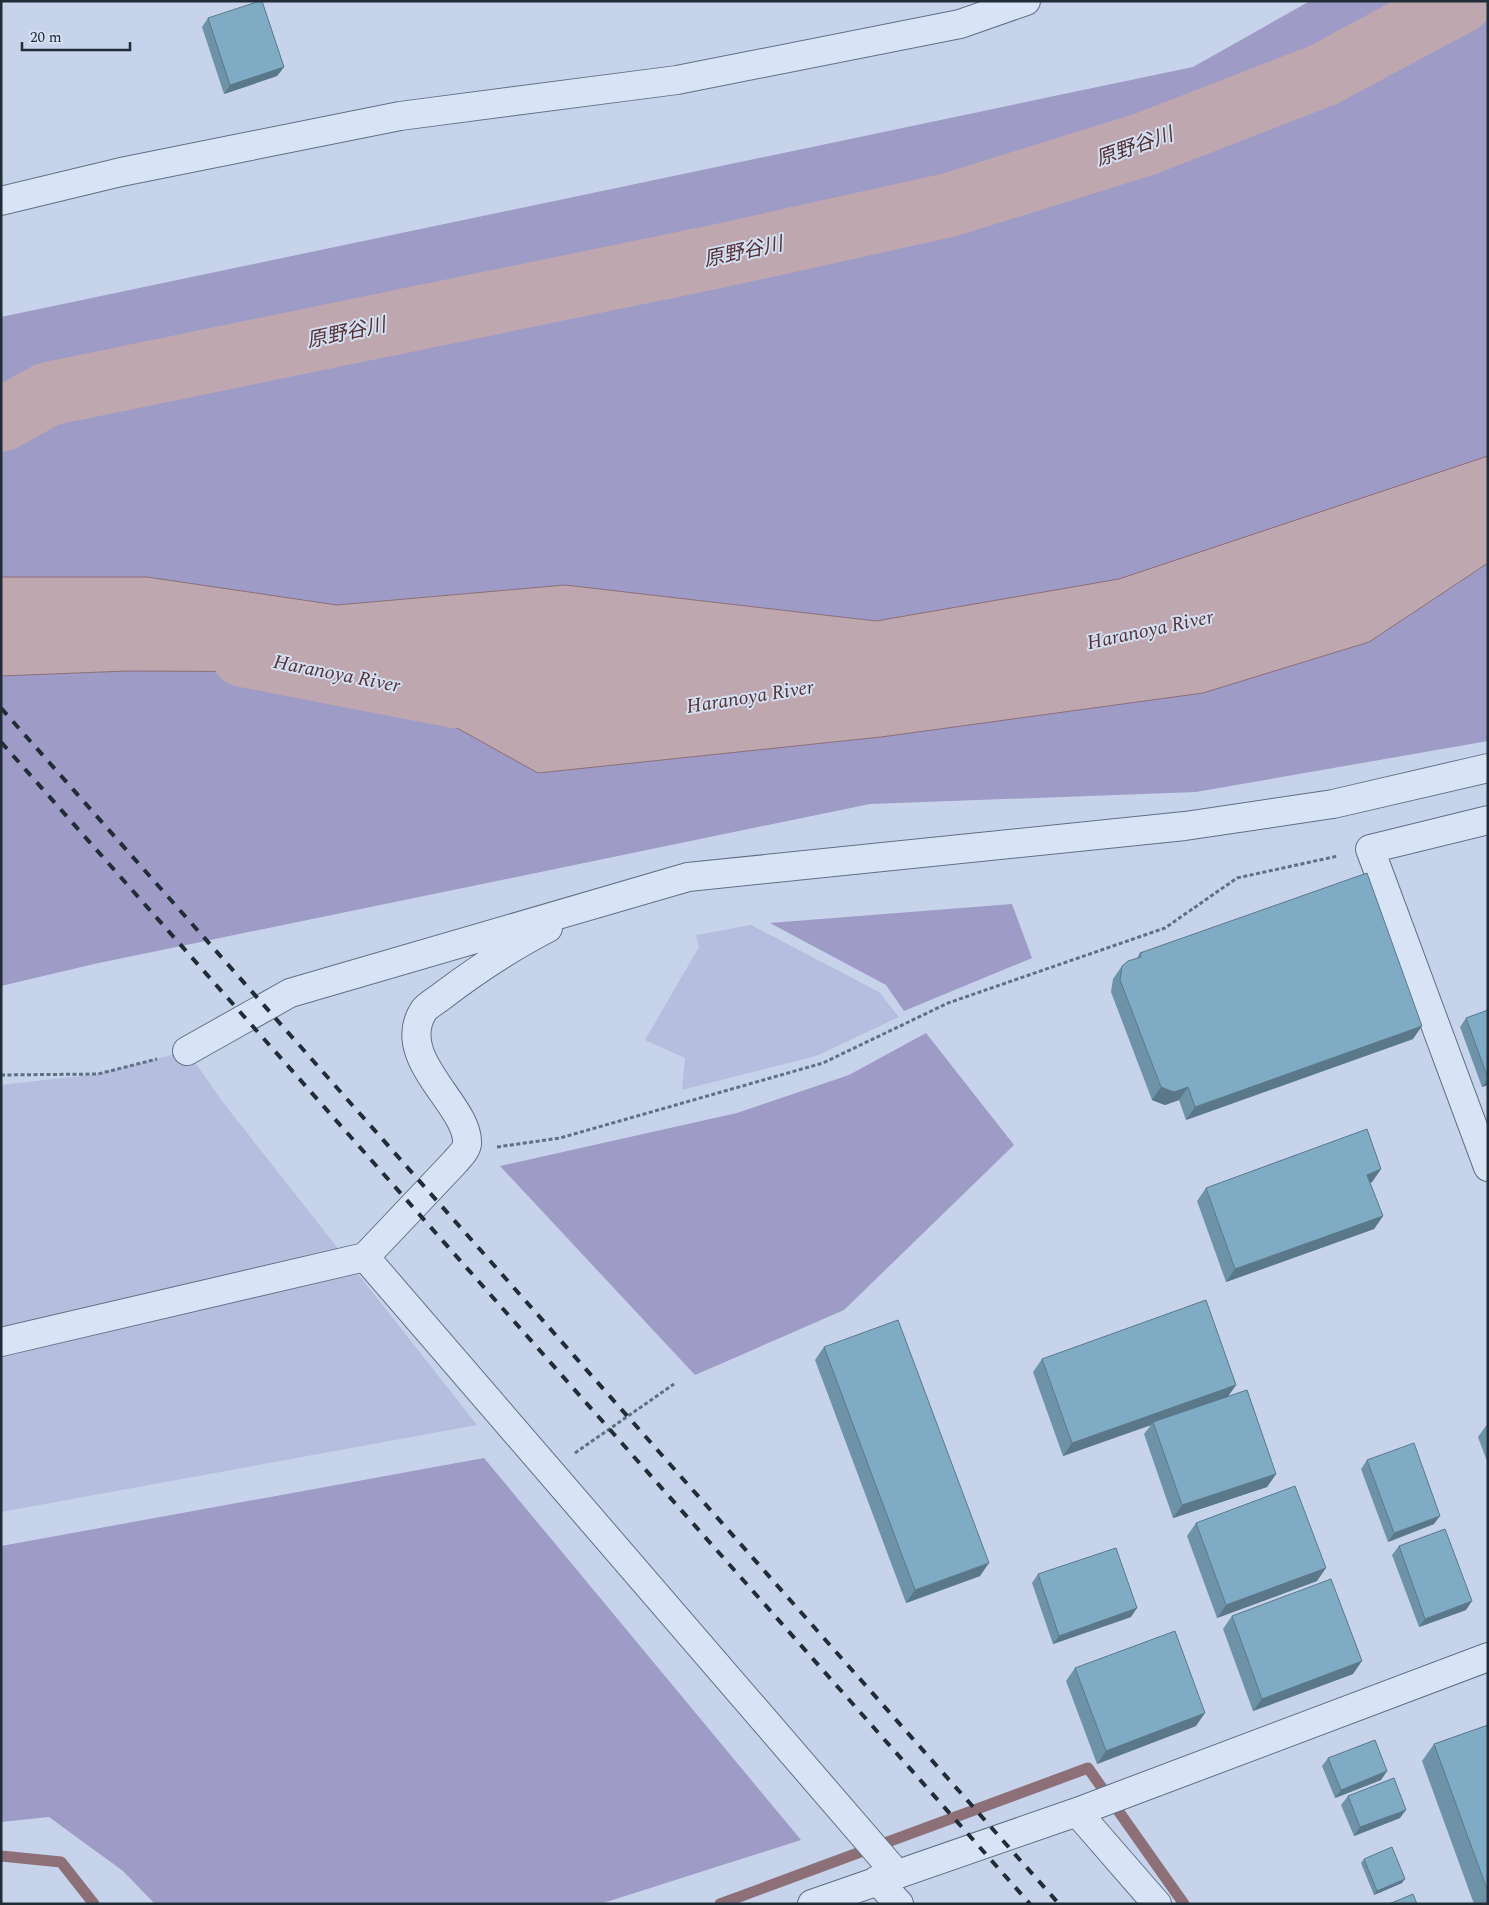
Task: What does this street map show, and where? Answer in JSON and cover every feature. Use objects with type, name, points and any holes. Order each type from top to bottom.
[{"type":"street","points":[[1,201],[121,172],[400,116],[696,76],[960,24],[1026,1]]},
{"type":"street","points":[[187,1051],[290,992],[688,877],[1185,826],[1333,804],[1488,768]]},
{"type":"street","points":[[1488,820],[1370,849],[1488,1167]]},
{"type":"street","points":[[1,1342],[365,1257],[467,1147],[466,1130],[428,1073],[416,1036],[424,1010],[458,984],[526,939],[597,902]]},
{"type":"street","points":[[365,1257],[550,1470],[886,1877],[898,1904]]},
{"type":"street","points":[[812,1904],[1077,1812],[1488,1657]]},
{"type":"street","points":[[1077,1812],[1157,1904]]},
{"type":"path","points":[[467,1147],[507,1147],[560,1138],[823,1063],[948,1002],[1165,928],[1237,878],[1370,849]]},
{"type":"path","points":[[1,1075],[98,1074],[187,1051]]},
{"type":"path","points":[[550,1470],[674,1384]]},
{"type":"shaded area","points":[[1310,1],[1488,1],[1488,741],[1196,792],[870,804],[94,964],[1,986],[1,317],[1193,67]]},
{"type":"shaded area","points":[[1012,904],[1032,958],[904,1011],[886,985],[770,923]]},
{"type":"shaded area","points":[[751,925],[879,992],[899,1017],[816,1056],[682,1090],[685,1058],[645,1040],[699,947],[696,935]]},
{"type":"shaded area","points":[[926,1033],[1014,1145],[844,1310],[695,1375],[500,1166],[737,1113],[849,1075]]},
{"type":"shaded area","points":[[187,1051],[222,1101],[477,1425],[1,1512],[1,1085],[98,1074]]},
{"type":"shaded area","points":[[484,1458],[801,1840],[600,1904],[155,1904],[123,1871],[49,1817],[1,1822],[1,1546]]},
{"type":"water","points":[[1488,456],[1488,563],[1369,642],[1203,693],[881,737],[538,773],[356,672],[127,671],[1,676],[1,577],[147,577],[337,605],[565,585],[876,621],[1119,579]]},
{"type":"building","points":[[262,1],[284,67],[230,85],[208,18]]},
{"type":"building","points":[[1367,873],[1422,1026],[1195,1107],[1188,1087],[1174,1092],[1161,1087],[1120,980],[1122,966],[1128,961],[1141,957],[1140,953]]},
{"type":"building","points":[[1488,1010],[1488,1078],[1466,1018]]},
{"type":"building","points":[[1367,1129],[1381,1169],[1367,1175],[1383,1216],[1235,1269],[1206,1188]]},
{"type":"building","points":[[1206,1300],[1236,1385],[1072,1443],[1042,1359]]},
{"type":"building","points":[[898,1320],[989,1563],[915,1590],[824,1347]]},
{"type":"building","points":[[1247,1390],[1276,1474],[1182,1505],[1153,1422]]},
{"type":"building","points":[[1414,1443],[1440,1516],[1394,1533],[1367,1460]]},
{"type":"building","points":[[1295,1486],[1326,1568],[1226,1605],[1196,1523]]},
{"type":"building","points":[[1445,1529],[1472,1601],[1425,1619],[1399,1546]]},
{"type":"building","points":[[1116,1548],[1137,1608],[1059,1636],[1038,1574]]},
{"type":"building","points":[[1331,1579],[1362,1661],[1262,1699],[1232,1616]]},
{"type":"building","points":[[1175,1631],[1205,1713],[1106,1751],[1075,1668]]},
{"type":"building","points":[[1488,1725],[1488,1892],[1434,1744]]},
{"type":"building","points":[[1375,1740],[1387,1771],[1341,1790],[1328,1758]]},
{"type":"building","points":[[1394,1778],[1406,1810],[1360,1827],[1348,1796]]},
{"type":"building","points":[[1392,1847],[1405,1879],[1377,1891],[1364,1859]]},
{"type":"building","points":[[1413,1894],[1417,1904],[1389,1904]]},
{"type":"waterway","name":"原野谷川","points":[[1,420],[48,394],[714,257],[949,205],[1145,144],[1323,75],[1461,1]]},
{"type":"waterway","name":"Haranoya River","points":[[243,655],[455,696]]},
{"type":"waterway","points":[[720,1904],[1088,1768],[1184,1904]]},
{"type":"waterway","points":[[1,1856],[61,1862],[94,1904]]},
{"type":"railway","points":[[1,708],[1059,1904]]},
{"type":"railway","points":[[1,742],[1030,1904]]}]
